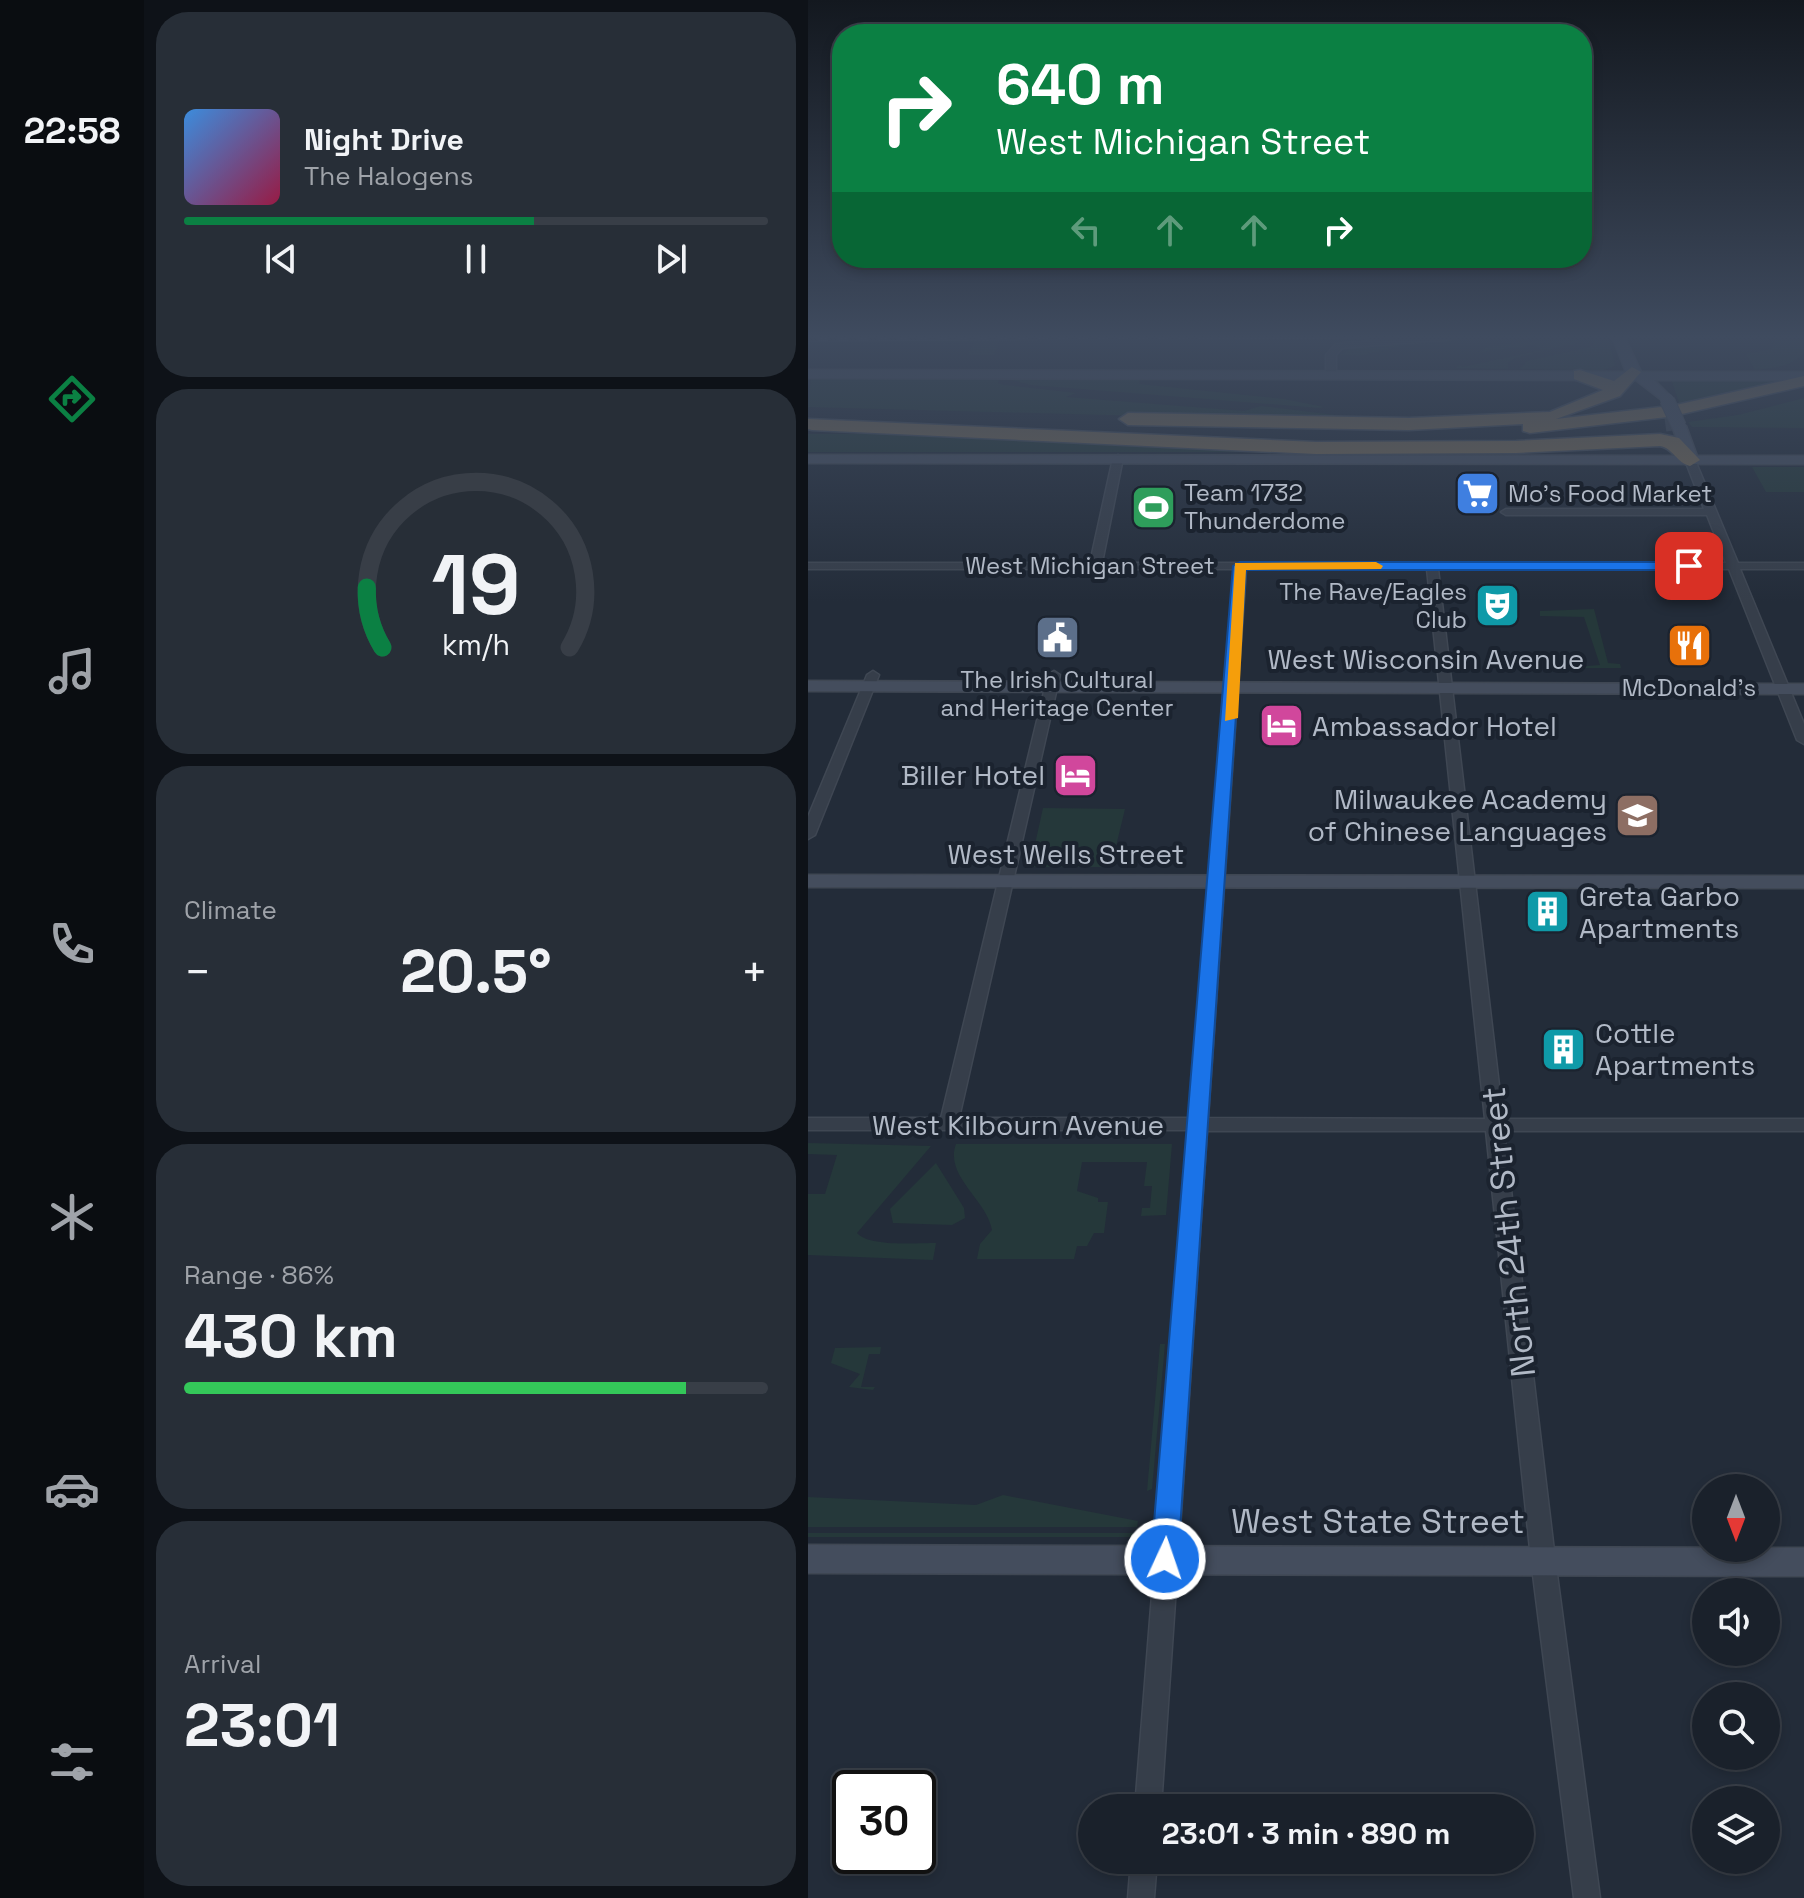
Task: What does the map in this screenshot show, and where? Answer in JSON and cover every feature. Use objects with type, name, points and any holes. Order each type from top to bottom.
[{"type":"highway","points":[[892,425],[1316,448],[1527,447],[1667,441],[1690,460]]},
{"type":"highway","points":[[951,425],[1428,440],[1530,437],[1619,425]]},
{"type":"highway","points":[[1236,425],[1436,431],[1572,425]]},
{"type":"highway","points":[[1614,442],[1671,435],[1673,425]]},
{"type":"street","points":[[1678,425],[1804,740]]},
{"type":"street","points":[[1095,566],[1118,458]]},
{"type":"street","points":[[808,459],[1804,460]]},
{"type":"street","points":[[1506,512],[1712,512]]},
{"type":"street","name":"West Michigan Street","points":[[808,566],[1804,566]]},
{"type":"street","points":[[1149,1794],[1240,566]]},
{"type":"street","name":"North 24th Street","points":[[1432,566],[1470,883],[1543,1559],[1587,1898]]},
{"type":"street","name":"West Wisconsin Avenue","points":[[808,674],[870,680],[1445,683],[1780,682],[1804,676]]},
{"type":"street","points":[[808,835],[870,680]]},
{"type":"street","name":"West Wisconsin Avenue","points":[[808,686],[870,680]]},
{"type":"street","points":[[949,1124],[1053,681]]},
{"type":"street","name":"West Wisconsin Avenue","points":[[1780,682],[1804,689]]},
{"type":"street","name":"West Wells Street","points":[[808,881],[1804,882]]},
{"type":"street","name":"West Kilbourn Avenue","points":[[808,1124],[1804,1125]]},
{"type":"street","name":"West State Street","points":[[808,1559],[1804,1562]]},
{"type":"street","points":[[1141,1898],[1143,1874]]},
{"type":"shaded area","points":[[1690,425],[1804,425],[1804,428]]},
{"type":"shaded area","points":[[808,434],[895,434],[1244,449],[1242,452],[808,452]]},
{"type":"shaded area","points":[[1752,467],[1804,467],[1804,492],[1766,492]]},
{"type":"shaded area","points":[[1594,609],[1608,663],[1620,664],[1621,668],[1563,668],[1600,665],[1584,617],[1540,616],[1540,611]]},
{"type":"shaded area","points":[[1043,808],[1125,809],[1111,867],[1030,867]]},
{"type":"shaded area","points":[[808,1143],[931,1146],[857,1233],[882,1242],[936,1243],[933,1260],[808,1255],[808,1194],[825,1194],[837,1155],[808,1154]]},
{"type":"shaded area","points":[[956,1144],[1172,1144],[1166,1215],[1141,1216],[1142,1208],[1150,1208],[1152,1186],[1144,1186],[1147,1162],[1082,1162],[1077,1191],[1098,1198],[1098,1202],[1108,1202],[1104,1233],[1094,1233],[1087,1246],[1077,1246],[1074,1259],[977,1259],[980,1244],[992,1230],[983,1208],[956,1167]]},
{"type":"shaded area","points":[[936,1163],[964,1208],[965,1218],[952,1225],[893,1223],[890,1209]]},
{"type":"shaded area","points":[[1160,1344],[1165,1344],[1152,1489],[1147,1491]]},
{"type":"shaded area","points":[[881,1347],[880,1354],[869,1354],[861,1387],[875,1387],[873,1390],[849,1387],[860,1374],[831,1363],[835,1348]]},
{"type":"shaded area","points":[[1003,1495],[1138,1521],[1137,1527],[808,1527],[808,1497],[976,1505]]},
{"type":"shaded area","points":[[808,1533],[1137,1533],[1136,1537],[808,1537]]},
{"type":"slow traffic","points":[[1230,718],[1240,566],[1376,566]]},
{"type":"place","name":"Mo's Food Market","points":[[1477,494]]},
{"type":"place","name":"Team 1732 Thunderdome","points":[[1153,507]]},
{"type":"place","name":"The Rave/Eagles Club","points":[[1498,606]]},
{"type":"place","name":"The Irish Cultural and Heritage Center","points":[[1057,638]]},
{"type":"place","name":"McDonald's","points":[[1689,646]]},
{"type":"place","name":"Ambassador Hotel","points":[[1281,726]]},
{"type":"place","name":"Biller Hotel","points":[[1076,775]]},
{"type":"place","name":"Milwaukee Academy of Chinese Languages","points":[[1638,815]]},
{"type":"place","name":"Greta Garbo Apartments","points":[[1548,912]]},
{"type":"place","name":"Cottle Apartments","points":[[1564,1049]]},
{"type":"route","points":[[1165,1559],[1240,566],[1689,566]]}]
